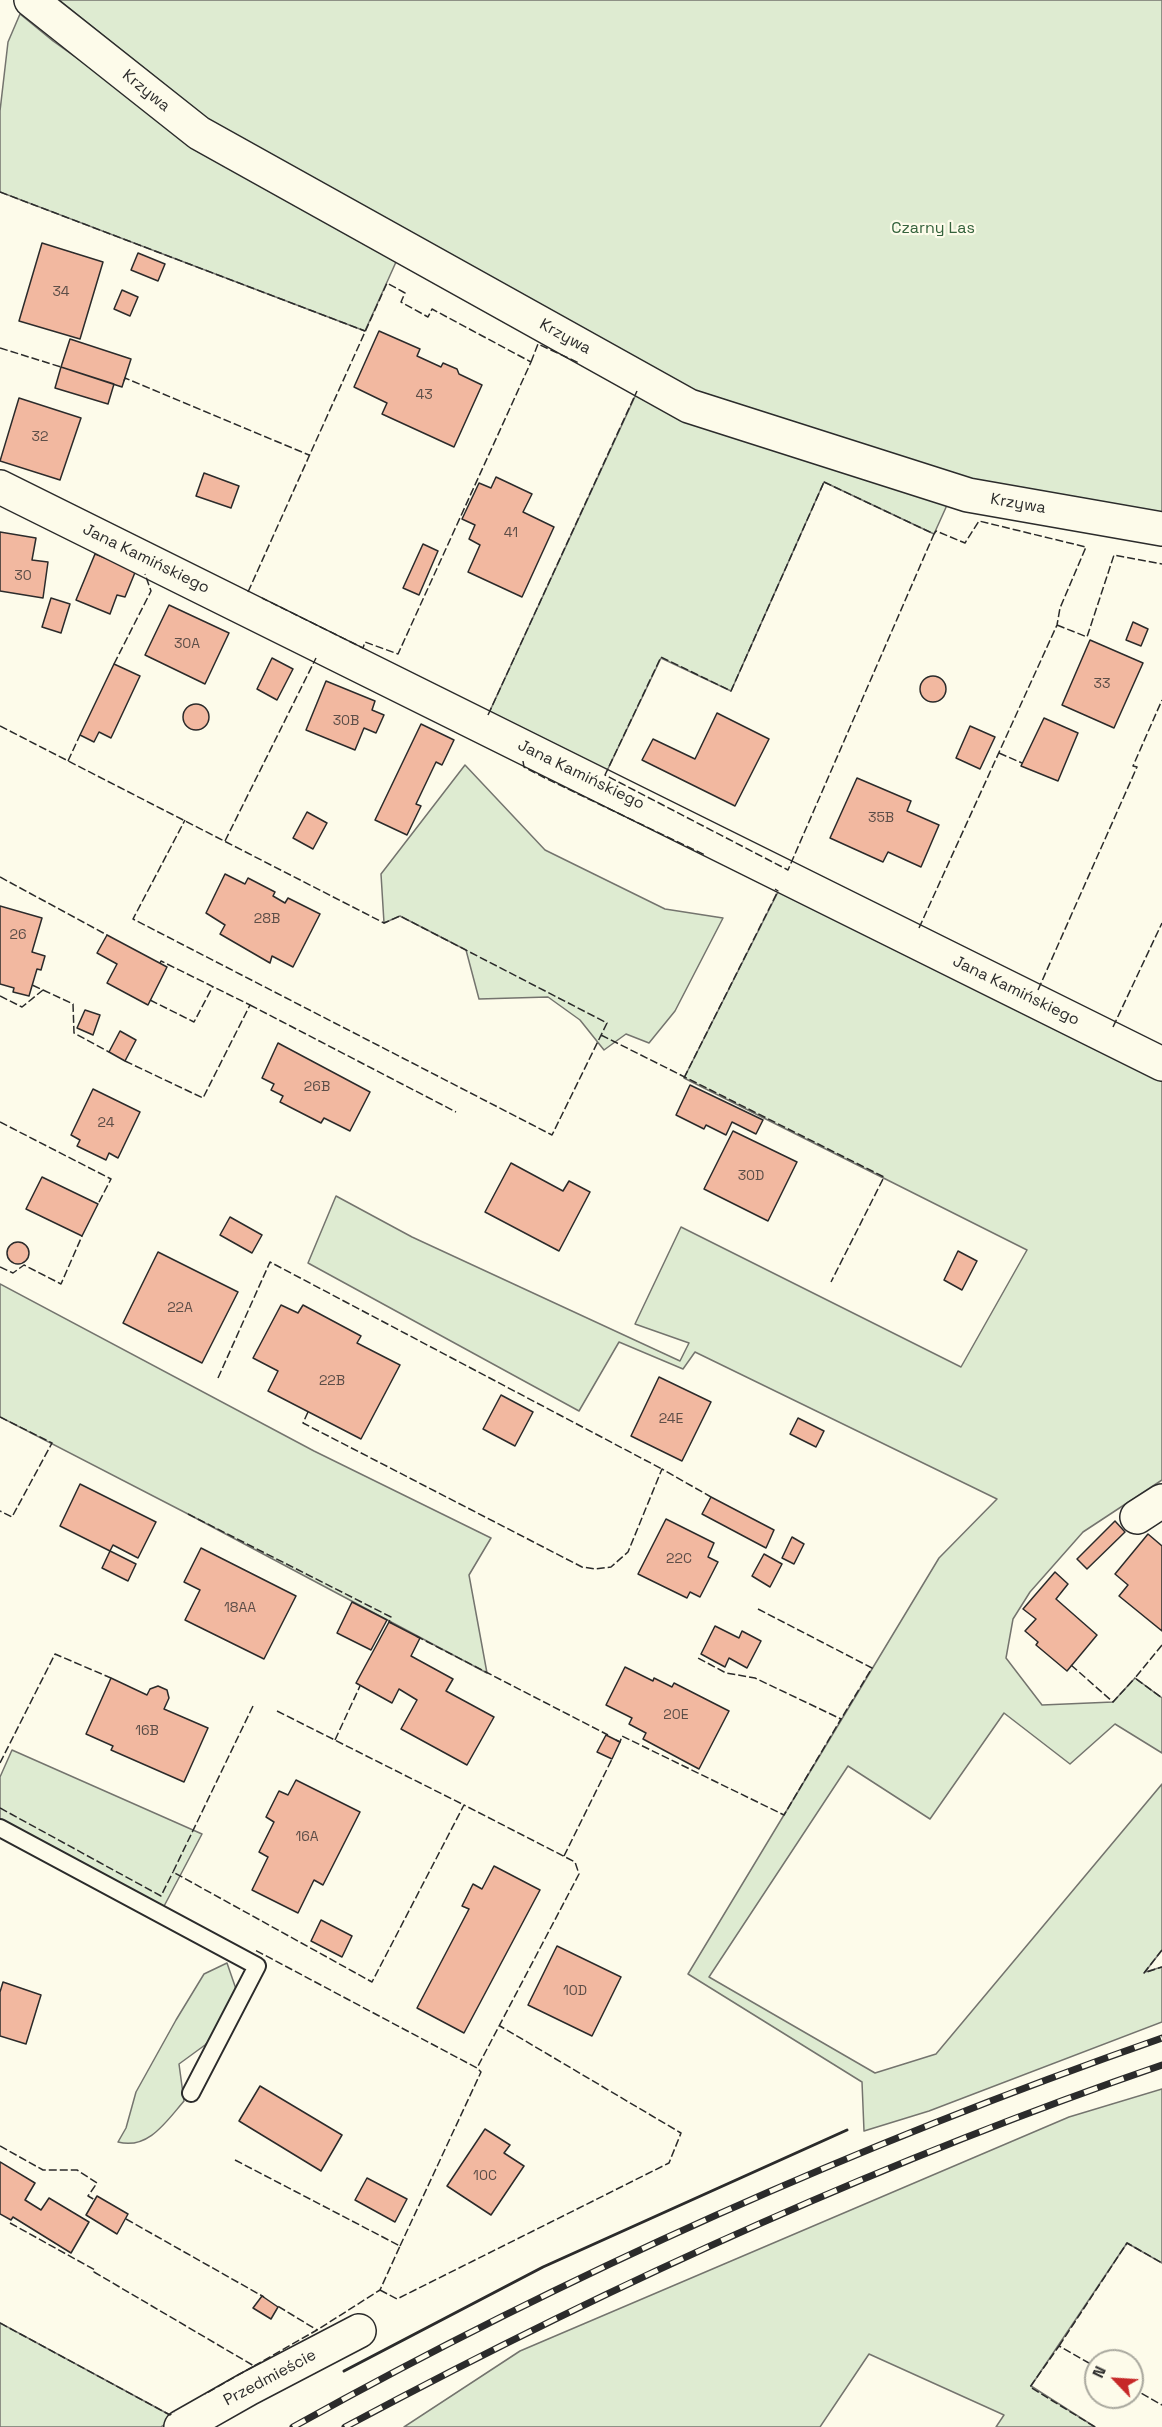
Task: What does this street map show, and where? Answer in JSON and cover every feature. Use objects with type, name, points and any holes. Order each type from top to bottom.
[{"type":"street","name":"Krzywa","points":[[31,0],[199,133],[689,406],[968,495],[1162,529]]},
{"type":"street","name":"Jana Kamińskiego","points":[[0,487],[1162,1064]]},
{"type":"street","name":"Przedmieście","points":[[181,2427],[359,2331]]},
{"type":"lane","points":[[0,1828],[257,1966],[190,2093]]},
{"type":"green space","name":"Czarny Las","points":[[59,0],[1162,0],[1162,520],[993,486],[694,390],[228,135]]},
{"type":"green space","points":[[20,14],[53,41],[194,142],[396,262],[365,331],[0,192],[0,111],[8,42]]},
{"type":"green space","points":[[638,390],[952,494],[934,534],[824,482],[731,691],[661,658],[605,775],[488,715]]},
{"type":"green space","points":[[465,765],[545,850],[665,909],[723,918],[675,1011],[649,1043],[626,1034],[604,1050],[580,1020],[548,997],[479,999],[466,950],[400,916],[384,923],[381,874]]},
{"type":"green space","points":[[782,884],[1162,1073],[1162,1480],[1083,1532],[1030,1592],[1013,1619],[1006,1658],[1042,1705],[1113,1702],[1135,1678],[1162,1698],[1162,1753],[1115,1724],[1070,1764],[1004,1713],[930,1819],[848,1766],[709,1977],[875,2073],[936,2054],[1162,1784],[1162,1950],[1145,1972],[1162,1967],[1162,2022],[929,2111],[864,2131],[862,2082],[688,1974],[939,1558],[997,1499],[695,1352],[683,1369],[619,1342],[579,1411],[308,1263],[336,1196],[412,1237],[680,1361],[689,1343],[635,1324],[681,1227],[961,1367],[1027,1250],[684,1078]]},
{"type":"green space","points":[[0,1284],[314,1451],[491,1538],[469,1575],[487,1673],[0,1417]]},
{"type":"green space","points":[[12,1750],[202,1834],[162,1910],[0,1821],[0,1777]]},
{"type":"green space","points":[[227,1963],[236,1989],[229,2020],[205,2045],[179,2064],[184,2101],[156,2132],[147,2138],[138,2142],[118,2142],[126,2128],[136,2092],[204,1974]]},
{"type":"green space","points":[[1162,2089],[1162,2263],[1127,2243],[1031,2386],[1095,2427],[996,2427],[1004,2415],[869,2354],[820,2427],[404,2427],[520,2351],[1069,2117]]},
{"type":"green space","points":[[0,2323],[170,2415],[172,2420],[161,2427],[0,2427]]},
{"type":"building","points":[[42,243],[103,262],[80,339],[19,321]]},
{"type":"building","points":[[138,253],[165,264],[158,281],[131,270]]},
{"type":"building","points":[[122,290],[138,297],[130,316],[114,309]]},
{"type":"building","points":[[379,331],[420,349],[417,356],[441,367],[443,363],[457,369],[459,374],[482,385],[454,447],[382,414],[387,403],[354,387]]},
{"type":"building","points":[[70,339],[131,359],[122,387],[61,367]]},
{"type":"building","points":[[61,367],[114,384],[108,404],[55,388]]},
{"type":"building","points":[[19,398],[81,418],[60,480],[0,461]]},
{"type":"building","points":[[204,473],[239,486],[231,508],[196,496]]},
{"type":"building","points":[[496,477],[532,494],[523,512],[554,527],[522,597],[468,572],[480,545],[469,539],[475,525],[462,519],[479,483],[491,488]]},
{"type":"building","points":[[0,532],[36,538],[32,560],[48,562],[43,598],[0,591]]},
{"type":"building","points":[[423,544],[438,551],[419,595],[403,588]]},
{"type":"building","points":[[95,554],[136,570],[125,597],[117,595],[110,614],[76,600]]},
{"type":"building","points":[[51,598],[70,604],[61,633],[42,627]]},
{"type":"building","points":[[169,605],[229,633],[205,684],[145,655]]},
{"type":"building","points":[[1133,622],[1148,629],[1141,646],[1126,640]]},
{"type":"building","points":[[1090,640],[1143,663],[1114,728],[1062,705]]},
{"type":"building","points":[[272,658],[293,669],[277,700],[257,689]]},
{"type":"building","points":[[114,664],[140,676],[111,738],[99,732],[94,742],[80,735]]},
{"type":"building","points":[[933,676],[942,680],[946,689],[942,698],[933,702],[924,698],[920,689],[924,680]]},
{"type":"building","points":[[326,681],[375,701],[372,710],[384,715],[376,733],[364,728],[355,750],[306,730]]},
{"type":"building","points":[[196,704],[205,708],[209,717],[205,726],[196,730],[187,726],[183,717],[187,708]]},
{"type":"building","points":[[717,713],[769,739],[735,806],[642,760],[653,739],[695,759]]},
{"type":"building","points":[[1044,718],[1078,733],[1058,781],[1021,766]]},
{"type":"building","points":[[421,724],[454,740],[442,765],[436,762],[416,804],[421,806],[407,835],[375,820]]},
{"type":"building","points":[[970,726],[995,737],[980,769],[956,758]]},
{"type":"building","points":[[857,778],[911,801],[907,811],[939,825],[921,867],[888,852],[883,862],[830,838]]},
{"type":"building","points":[[307,812],[327,823],[313,849],[293,838]]},
{"type":"building","points":[[225,874],[245,884],[248,878],[275,892],[273,896],[285,903],[288,898],[320,914],[293,967],[272,956],[270,963],[220,934],[225,925],[206,913]]},
{"type":"building","points":[[0,906],[42,918],[32,952],[45,956],[41,970],[37,969],[29,996],[13,992],[14,988],[0,984]]},
{"type":"building","points":[[107,935],[167,967],[148,1005],[107,983],[117,964],[97,953]]},
{"type":"building","points":[[85,1010],[100,1015],[93,1035],[77,1028]]},
{"type":"building","points":[[120,1031],[136,1040],[125,1061],[109,1052]]},
{"type":"building","points":[[278,1043],[370,1092],[350,1131],[324,1118],[321,1123],[280,1102],[283,1096],[271,1090],[274,1084],[262,1078]]},
{"type":"building","points":[[690,1085],[763,1120],[756,1134],[732,1122],[726,1135],[706,1125],[704,1129],[676,1115]]},
{"type":"building","points":[[93,1089],[140,1112],[118,1158],[109,1153],[106,1160],[77,1146],[80,1140],[71,1135]]},
{"type":"building","points":[[733,1131],[797,1162],[768,1221],[704,1189]]},
{"type":"building","points":[[511,1163],[563,1191],[569,1181],[590,1192],[559,1251],[485,1212]]},
{"type":"building","points":[[42,1177],[98,1204],[82,1236],[26,1209]]},
{"type":"building","points":[[230,1217],[262,1235],[252,1253],[220,1235]]},
{"type":"building","points":[[18,1242],[26,1245],[29,1253],[26,1261],[18,1264],[10,1261],[7,1253],[10,1245]]},
{"type":"building","points":[[958,1251],[977,1261],[962,1290],[944,1280]]},
{"type":"building","points":[[158,1252],[238,1292],[202,1363],[123,1323]]},
{"type":"building","points":[[281,1305],[298,1313],[303,1305],[361,1336],[357,1343],[400,1365],[361,1439],[268,1391],[278,1371],[253,1358]]},
{"type":"building","points":[[659,1377],[711,1402],[682,1461],[631,1436]]},
{"type":"building","points":[[501,1395],[533,1412],[515,1446],[483,1429]]},
{"type":"building","points":[[798,1418],[824,1431],[816,1447],[790,1434]]},
{"type":"building","points":[[80,1484],[156,1522],[138,1558],[113,1545],[110,1551],[60,1526]]},
{"type":"building","points":[[711,1497],[774,1530],[766,1548],[702,1514]]},
{"type":"building","points":[[666,1519],[714,1543],[708,1557],[718,1562],[700,1597],[690,1592],[687,1598],[638,1574]]},
{"type":"building","points":[[1115,1521],[1125,1532],[1087,1569],[1077,1559]]},
{"type":"building","points":[[1148,1534],[1162,1546],[1162,1631],[1119,1596],[1128,1585],[1115,1574]]},
{"type":"building","points":[[792,1537],[804,1544],[794,1564],[782,1558]]},
{"type":"building","points":[[201,1548],[296,1596],[264,1659],[185,1620],[200,1590],[184,1582]]},
{"type":"building","points":[[110,1551],[136,1564],[128,1581],[102,1568]]},
{"type":"building","points":[[764,1554],[782,1564],[770,1587],[752,1576]]},
{"type":"building","points":[[1055,1572],[1068,1584],[1056,1599],[1097,1635],[1067,1671],[1036,1645],[1038,1642],[1025,1631],[1036,1619],[1023,1609]]},
{"type":"building","points":[[352,1602],[387,1620],[371,1650],[337,1633]]},
{"type":"building","points":[[389,1622],[420,1638],[411,1656],[453,1679],[446,1691],[494,1717],[467,1765],[401,1729],[417,1700],[399,1689],[392,1703],[356,1683]]},
{"type":"building","points":[[715,1626],[739,1638],[742,1631],[761,1641],[747,1668],[729,1658],[725,1667],[701,1654]]},
{"type":"building","points":[[625,1667],[653,1681],[654,1678],[672,1687],[674,1683],[729,1711],[699,1769],[643,1739],[646,1733],[629,1724],[632,1718],[606,1705]]},
{"type":"building","points":[[111,1678],[147,1695],[150,1689],[158,1686],[167,1690],[169,1698],[164,1709],[208,1728],[184,1782],[111,1750],[113,1746],[86,1734]]},
{"type":"building","points":[[606,1735],[620,1742],[612,1759],[597,1752]]},
{"type":"building","points":[[296,1780],[360,1812],[323,1885],[314,1880],[298,1913],[252,1890],[268,1857],[259,1852],[274,1822],[266,1817],[279,1791],[288,1795]]},
{"type":"building","points":[[494,1866],[540,1890],[464,2033],[417,2008],[469,1909],[462,1906],[473,1884],[482,1889]]},
{"type":"building","points":[[321,1920],[352,1936],[342,1957],[311,1941]]},
{"type":"building","points":[[557,1946],[621,1977],[592,2036],[528,2005]]},
{"type":"building","points":[[3,1982],[41,1995],[26,2044],[0,2036],[0,1992]]},
{"type":"building","points":[[260,2086],[342,2135],[321,2171],[239,2121]]},
{"type":"building","points":[[485,2129],[510,2145],[504,2153],[524,2166],[491,2215],[447,2186]]},
{"type":"building","points":[[0,2162],[35,2183],[25,2200],[41,2210],[49,2198],[89,2222],[71,2253],[13,2217],[11,2220],[0,2214]]},
{"type":"building","points":[[367,2178],[407,2199],[395,2222],[355,2200]]},
{"type":"building","points":[[97,2196],[128,2214],[117,2234],[86,2215]]},
{"type":"building","points":[[262,2296],[278,2307],[271,2319],[253,2308]]},
{"type":"railway","points":[[293,2427],[504,2316],[611,2263],[719,2214],[939,2121],[1162,2038]]},
{"type":"railway","points":[[345,2427],[544,2325],[746,2230],[952,2143],[1162,2065]]},
{"type":"fence","points":[[0,192],[365,331]]},
{"type":"fence","points":[[248,592],[387,283],[405,293],[401,302],[428,317],[432,309],[531,362],[398,654],[365,642],[363,648],[262,598]]},
{"type":"fence","points":[[531,362],[538,344],[579,363]]},
{"type":"fence","points":[[0,348],[61,367]]},
{"type":"fence","points":[[124,381],[125,378],[309,455]]},
{"type":"fence","points":[[488,715],[637,391]]},
{"type":"fence","points":[[824,482],[934,534],[788,870],[605,775],[661,657],[731,691],[824,482]]},
{"type":"fence","points":[[919,928],[1057,625],[1060,608],[1086,547],[979,521],[965,543],[936,531],[934,534]]},
{"type":"fence","points":[[1057,625],[1087,637],[1114,555],[1162,564]]},
{"type":"fence","points":[[114,664],[151,591],[145,574]]},
{"type":"fence","points":[[225,841],[316,658]]},
{"type":"fence","points":[[1038,990],[1137,767],[1133,766],[1162,700]]},
{"type":"fence","points":[[0,726],[384,923],[400,916],[607,1023],[552,1135],[133,919],[185,820]]},
{"type":"fence","points":[[68,761],[80,735]]},
{"type":"fence","points":[[999,753],[1022,763]]},
{"type":"fence","points":[[523,761],[524,767],[545,778],[705,855]]},
{"type":"fence","points":[[0,877],[107,935]]},
{"type":"fence","points":[[684,1078],[778,891],[775,889]]},
{"type":"fence","points":[[1113,1027],[1162,923]]},
{"type":"fence","points":[[125,1061],[203,1098],[250,1005],[161,961],[160,963]]},
{"type":"fence","points":[[0,996],[22,1007],[43,990],[32,985]]},
{"type":"fence","points":[[150,1000],[194,1022],[213,986]]},
{"type":"fence","points":[[43,990],[73,1004],[74,1033],[109,1052]]},
{"type":"fence","points":[[250,1005],[456,1112]]},
{"type":"fence","points":[[601,1035],[884,1177],[831,1282]]},
{"type":"fence","points":[[0,1122],[111,1179],[98,1204]]},
{"type":"fence","points":[[0,1267],[13,1273],[24,1265],[61,1284],[82,1236]]},
{"type":"fence","points":[[218,1378],[270,1262],[662,1469]]},
{"type":"fence","points":[[308,1412],[303,1423],[582,1567],[595,1569],[611,1567],[628,1552],[662,1469],[711,1497]]},
{"type":"fence","points":[[0,1417],[52,1443],[12,1517],[0,1511]]},
{"type":"fence","points":[[188,1514],[391,1617],[389,1622],[392,1623]]},
{"type":"fence","points":[[758,1609],[872,1668],[841,1719]]},
{"type":"fence","points":[[416,1636],[608,1735]]},
{"type":"fence","points":[[1162,1645],[1135,1678],[1162,1698]]},
{"type":"fence","points":[[0,1763],[55,1654],[111,1678]]},
{"type":"fence","points":[[616,1740],[620,1742],[622,1736],[784,1815],[841,1719],[755,1678],[726,1673],[698,1658]]},
{"type":"fence","points":[[1071,1665],[1113,1702],[1135,1678]]},
{"type":"fence","points":[[335,1740],[360,1686]]},
{"type":"fence","points":[[253,1706],[173,1872],[372,1982],[464,1805],[575,1862],[579,1874],[477,2068],[255,1950]]},
{"type":"fence","points":[[277,1711],[464,1805]]},
{"type":"fence","points":[[564,1856],[612,1759]]},
{"type":"fence","points":[[0,1808],[161,1896],[173,1872]]},
{"type":"fence","points":[[1162,1950],[1144,1973],[1162,1967]]},
{"type":"fence","points":[[380,2290],[397,2299],[669,2163],[681,2133],[500,2026]]},
{"type":"fence","points":[[400,2246],[481,2072],[477,2068]]},
{"type":"fence","points":[[0,2146],[43,2170],[77,2170],[97,2183],[88,2196],[95,2200]]},
{"type":"fence","points":[[235,2160],[400,2246],[380,2290],[317,2330]]},
{"type":"fence","points":[[126,2219],[264,2297]]},
{"type":"fence","points":[[10,2223],[95,2270],[94,2272],[254,2366],[205,2394]]},
{"type":"fence","points":[[1059,2346],[1127,2243],[1162,2263]]},
{"type":"fence","points":[[254,2366],[317,2330],[276,2305]]},
{"type":"fence","points":[[0,2323],[170,2415],[174,2412]]},
{"type":"fence","points":[[1084,2360],[1059,2346],[1030,2387],[1095,2427]]},
{"type":"fence","points":[[1144,2395],[1162,2405]]},
{"type":"wall","points":[[344,2371],[543,2267],[847,2130]]}]
